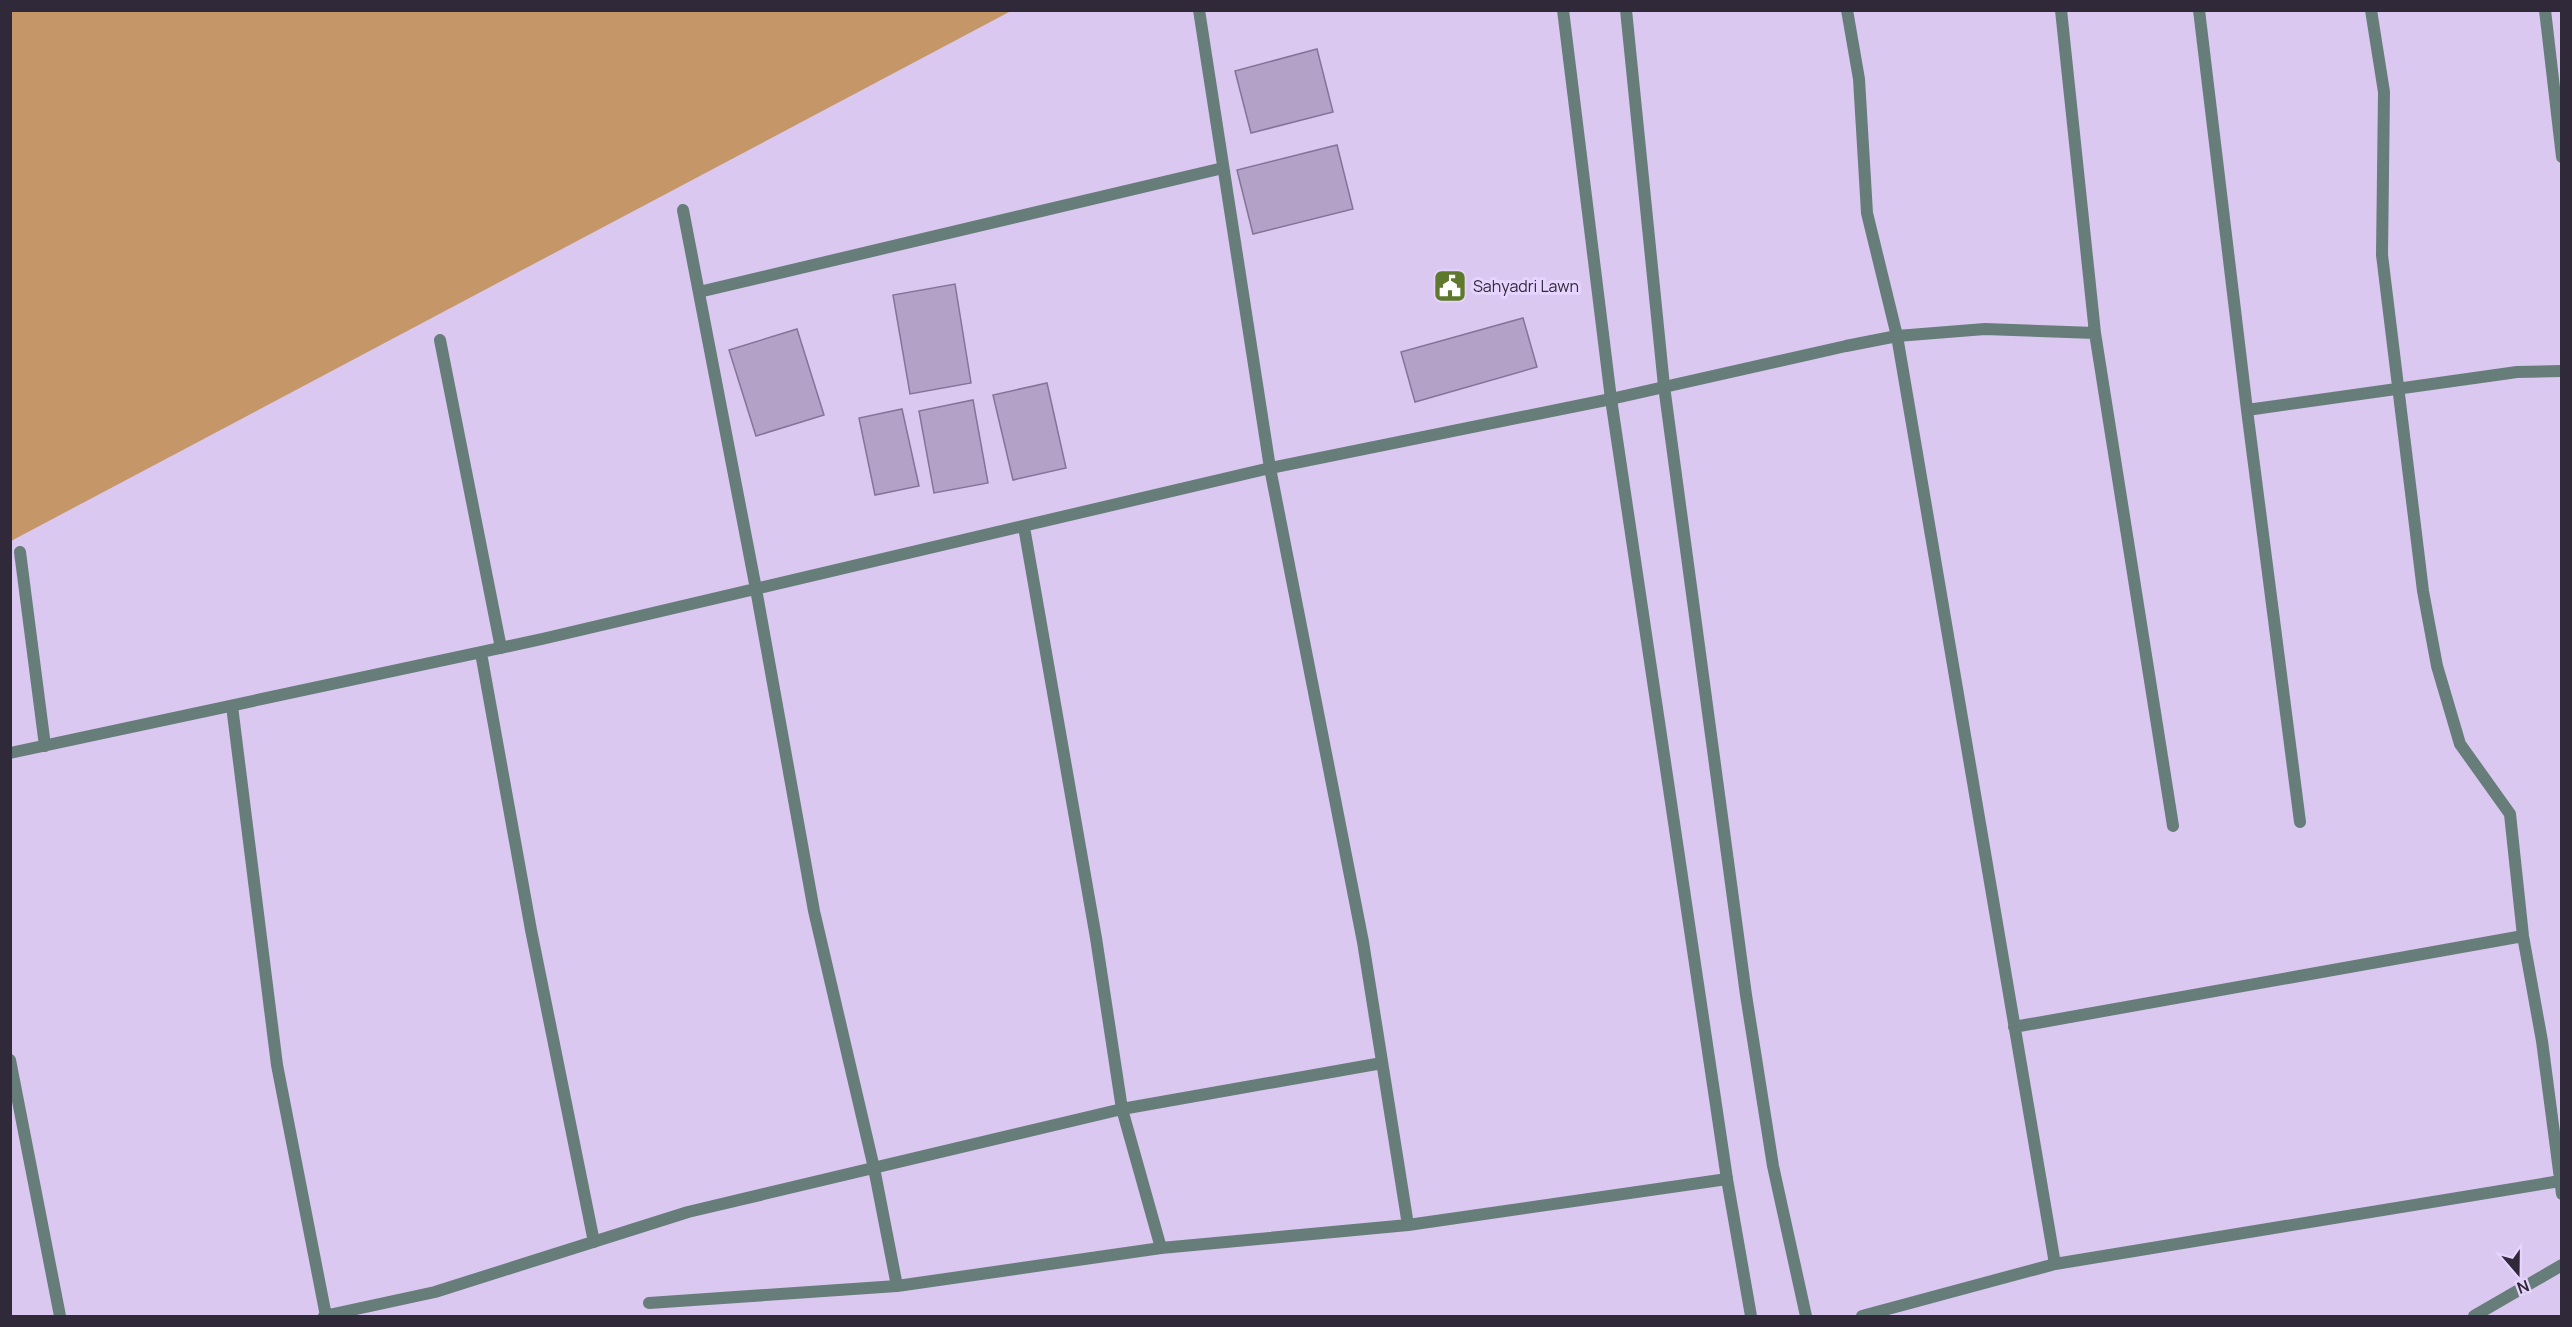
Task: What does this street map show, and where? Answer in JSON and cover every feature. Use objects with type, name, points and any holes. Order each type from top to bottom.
[{"type":"street","points":[[1199,10],[1270,468],[1363,942],[1408,1225]]},
{"type":"street","points":[[1563,10],[1611,399],[1727,1179],[1751,1317]]},
{"type":"street","points":[[1626,10],[1664,386],[1746,995],[1773,1166],[1806,1317]]},
{"type":"street","points":[[1847,10],[1859,79],[1867,213],[1898,336],[2055,1264]]},
{"type":"street","points":[[2061,10],[2096,333],[2173,826]]},
{"type":"street","points":[[2199,10],[2247,410],[2301,822]]},
{"type":"street","points":[[2371,10],[2384,93],[2382,255],[2423,591],[2437,666],[2460,744],[2496,790],[2510,814],[2523,936],[2542,1041],[2562,1194]]},
{"type":"street","points":[[2545,10],[2562,157]]},
{"type":"street","points":[[699,292],[1223,168]]},
{"type":"street","points":[[682,210],[756,589],[814,911],[874,1168],[897,1286]]},
{"type":"street","points":[[10,753],[481,653],[1270,468],[1611,399],[1898,336],[1985,329],[2096,333]]},
{"type":"street","points":[[440,340],[501,648]]},
{"type":"street","points":[[2247,410],[2517,372],[2562,371]]},
{"type":"street","points":[[1024,527],[1096,938],[1122,1109],[1161,1248]]},
{"type":"street","points":[[20,552],[45,746]]},
{"type":"street","points":[[481,653],[531,930],[594,1242]]},
{"type":"street","points":[[232,706],[277,1065],[325,1316],[435,1292],[688,1212],[1122,1109],[1383,1063]]},
{"type":"street","points":[[2014,1027],[2523,936]]},
{"type":"street","points":[[10,1059],[60,1317]]},
{"type":"street","points":[[649,1303],[897,1286],[1161,1248],[1408,1225],[1727,1179]]},
{"type":"street","points":[[1862,1317],[2055,1264],[2560,1181]]},
{"type":"street","points":[[2474,1317],[2562,1266]]},
{"type":"shaded area","points":[[11,10],[1011,10],[1011,11],[11,541]]},
{"type":"building","points":[[1317,49],[1333,112],[1251,133],[1235,71]]},
{"type":"building","points":[[1337,145],[1353,209],[1253,234],[1237,170]]},
{"type":"building","points":[[955,284],[971,383],[910,394],[893,295]]},
{"type":"building","points":[[1523,318],[1537,367],[1415,402],[1401,352]]},
{"type":"building","points":[[797,329],[824,415],[756,436],[729,350]]},
{"type":"building","points":[[1047,383],[1066,468],[1013,480],[993,395]]},
{"type":"building","points":[[973,400],[988,483],[934,493],[919,411]]},
{"type":"building","points":[[902,409],[919,486],[875,495],[859,418]]},
{"type":"place","name":"Sahyadri Lawn","points":[[1450,286]]}]
